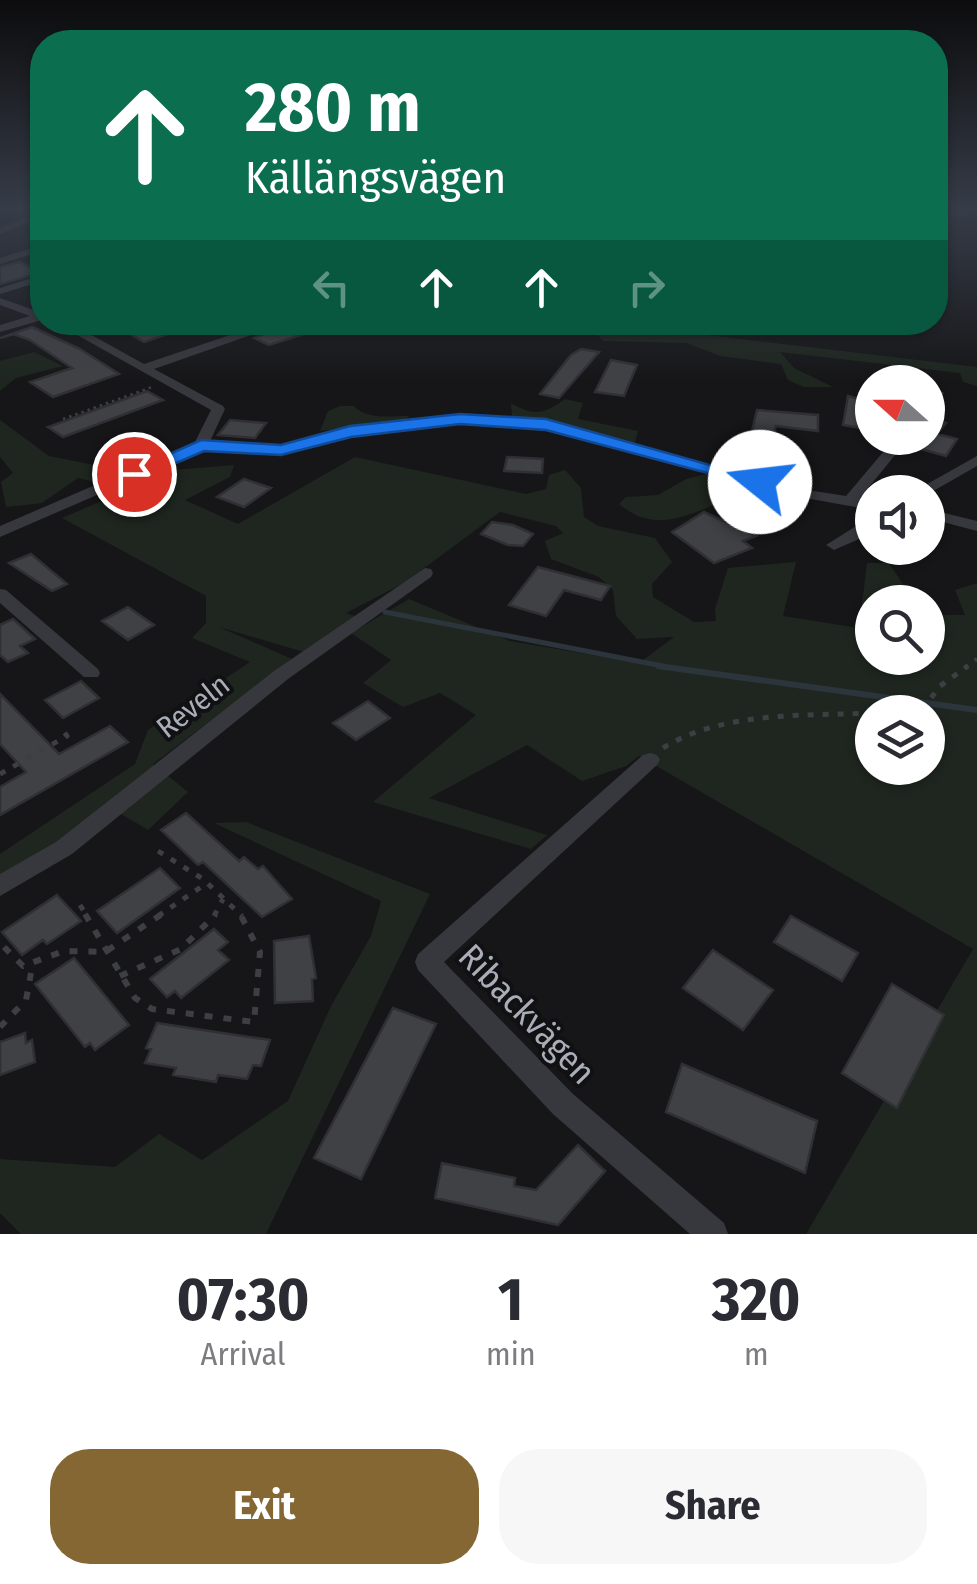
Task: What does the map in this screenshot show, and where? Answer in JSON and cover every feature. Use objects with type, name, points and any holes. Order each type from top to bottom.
[{"type":"street","points":[[0,292],[30,282]]},
{"type":"street","points":[[0,301],[30,312]]},
{"type":"street","points":[[0,329],[30,320]]},
{"type":"street","points":[[81,335],[146,374],[218,409],[201,445]]},
{"type":"street","points":[[146,374],[244,335]]},
{"type":"street","points":[[0,532],[201,445],[281,450],[389,426],[510,420],[561,428],[794,492],[855,503]]},
{"type":"street","points":[[849,502],[888,455]]},
{"type":"street","points":[[945,478],[977,460]]},
{"type":"street","points":[[945,518],[977,526]]},
{"type":"street","points":[[834,544],[855,535]]},
{"type":"street","name":"Reveln","points":[[0,886],[64,848],[280,676],[424,574]]},
{"type":"street","points":[[0,594],[91,673]]},
{"type":"street","name":"Ribackvägen","points":[[650,760],[427,962],[564,1104],[713,1234]]},
{"type":"path","points":[[63,419],[157,386],[146,374]]},
{"type":"path","points":[[933,695],[977,659]]},
{"type":"path","points":[[650,760],[672,740],[709,728],[855,715]]},
{"type":"path","points":[[0,774],[66,736],[61,728]]},
{"type":"path","points":[[80,905],[134,998],[152,1009],[254,1022],[260,950],[248,925],[189,865],[158,850]]},
{"type":"path","points":[[4,946],[23,966],[64,951],[104,952],[207,884]]},
{"type":"path","points":[[120,976],[162,960],[194,938],[217,915],[222,899]]},
{"type":"path","points":[[0,1027],[24,1010],[33,962]]},
{"type":"shaded area","points":[[598,335],[707,335],[977,367],[977,386],[963,382],[960,373],[945,371],[945,365],[891,365],[780,352],[794,368],[833,387],[804,387],[788,380],[781,364],[720,356],[687,343],[603,341]]},
{"type":"shaded area","points":[[34,352],[63,366],[16,378],[0,391],[0,361]]},
{"type":"shaded area","points":[[565,399],[583,403],[578,419],[638,431],[634,446],[556,423],[512,417],[511,403],[539,412]]},
{"type":"shaded area","points":[[354,406],[372,415],[409,416],[405,420],[320,431],[328,411]]},
{"type":"shaded area","points":[[0,420],[49,456],[120,470],[99,483],[78,478],[42,503],[6,507],[1,482],[13,473],[0,457]]},
{"type":"shaded area","points":[[355,457],[526,494],[546,489],[549,475],[565,470],[581,488],[584,517],[598,526],[655,538],[672,562],[652,584],[653,597],[694,622],[716,621],[715,609],[728,568],[796,562],[783,616],[855,627],[855,675],[945,675],[945,615],[965,615],[955,590],[977,583],[977,1234],[806,1234],[973,949],[639,756],[626,766],[582,781],[527,745],[429,798],[547,835],[531,849],[373,802],[476,715],[440,693],[403,707],[363,683],[391,660],[351,633],[409,599],[510,641],[639,663],[674,637],[637,639],[616,616],[613,590],[599,577],[551,559],[545,541],[563,533],[556,526],[500,512],[404,583],[346,613],[357,617],[304,652],[219,627],[292,659],[153,764],[188,792],[148,830],[111,808],[0,880],[0,854],[135,764],[148,730],[250,662],[192,638],[206,623],[206,596],[62,518],[174,470],[234,465],[230,477],[185,500],[238,524]]},
{"type":"shaded area","points":[[769,458],[789,461],[796,473],[689,515],[654,520],[642,518],[619,504],[626,497],[658,495],[686,479]]},
{"type":"shaded area","points":[[867,565],[890,565],[904,585],[864,585]]},
{"type":"shaded area","points":[[246,822],[430,894],[266,1234],[21,1234],[0,1213],[0,1159],[115,1167],[159,1134],[202,1160],[288,1101],[331,1006],[371,936],[381,901],[214,823]]},
{"type":"building","points":[[0,267],[30,267],[30,275],[0,284]]},
{"type":"building","points":[[30,328],[30,335],[49,335],[119,374],[53,397],[30,382],[72,368],[30,340],[14,334],[0,338]]},
{"type":"building","points":[[132,335],[165,335],[144,342]]},
{"type":"building","points":[[262,335],[301,335],[269,345],[254,338]]},
{"type":"building","points":[[581,349],[599,352],[559,398],[540,394],[571,355]]},
{"type":"building","points":[[611,360],[637,365],[624,396],[595,392]]},
{"type":"building","points":[[147,391],[163,400],[63,437],[48,427]]},
{"type":"building","points":[[848,396],[855,398],[855,427],[843,425]]},
{"type":"building","points":[[757,410],[818,415],[818,431],[776,426],[769,447],[749,443]]},
{"type":"building","points":[[230,420],[266,423],[255,438],[218,435]]},
{"type":"building","points":[[945,436],[957,439],[946,456],[942,455]]},
{"type":"building","points":[[507,457],[543,459],[542,473],[504,471]]},
{"type":"building","points":[[244,479],[271,488],[244,507],[217,497]]},
{"type":"building","points":[[704,512],[756,536],[743,541],[752,548],[714,563],[672,532]]},
{"type":"building","points":[[492,522],[513,525],[533,534],[523,546],[508,545],[481,534]]},
{"type":"building","points":[[31,554],[67,584],[52,591],[9,563]]},
{"type":"building","points":[[538,567],[610,586],[601,600],[564,590],[546,616],[509,605]]},
{"type":"building","points":[[128,607],[154,625],[128,640],[102,621]]},
{"type":"building","points":[[13,619],[35,639],[20,646],[28,653],[8,662],[0,655],[0,625]]},
{"type":"building","points":[[81,681],[99,698],[63,718],[45,700]]},
{"type":"building","points":[[0,694],[59,754],[110,726],[128,742],[0,815],[0,787],[26,772],[0,744]]},
{"type":"building","points":[[368,701],[390,718],[356,740],[333,723]]},
{"type":"building","points":[[186,813],[239,861],[244,857],[258,869],[263,866],[292,899],[262,917],[203,862],[198,865],[161,830]]},
{"type":"building","points":[[160,868],[180,888],[117,933],[97,911]]},
{"type":"building","points":[[57,895],[81,921],[22,955],[2,932]]},
{"type":"building","points":[[791,916],[858,953],[842,981],[774,942]]},
{"type":"building","points":[[214,929],[228,942],[218,950],[229,960],[181,998],[175,991],[167,997],[150,979]]},
{"type":"building","points":[[309,936],[316,978],[312,979],[313,1001],[275,1003],[274,941]]},
{"type":"building","points":[[713,950],[773,990],[743,1030],[683,988]]},
{"type":"building","points":[[74,958],[129,1025],[95,1050],[90,1043],[85,1047],[35,984]]},
{"type":"building","points":[[892,984],[944,1015],[897,1108],[842,1073]]},
{"type":"building","points":[[393,1008],[436,1024],[361,1179],[314,1158]]},
{"type":"building","points":[[157,1023],[270,1040],[261,1066],[253,1065],[247,1079],[218,1075],[216,1082],[173,1075],[176,1068],[145,1063],[151,1049],[146,1048]]},
{"type":"building","points":[[25,1033],[26,1043],[32,1040],[35,1062],[0,1075],[0,1042]]},
{"type":"building","points":[[682,1064],[817,1121],[805,1173],[666,1112]]},
{"type":"building","points":[[578,1145],[605,1171],[558,1225],[435,1198],[442,1163],[515,1178],[514,1186],[536,1190]]},
{"type":"waterway","points":[[385,612],[673,668]]},
{"type":"waterway","points":[[658,666],[977,710]]},
{"type":"route","points":[[134,474],[201,445],[281,450],[350,432],[460,419],[546,424],[760,482]]}]
